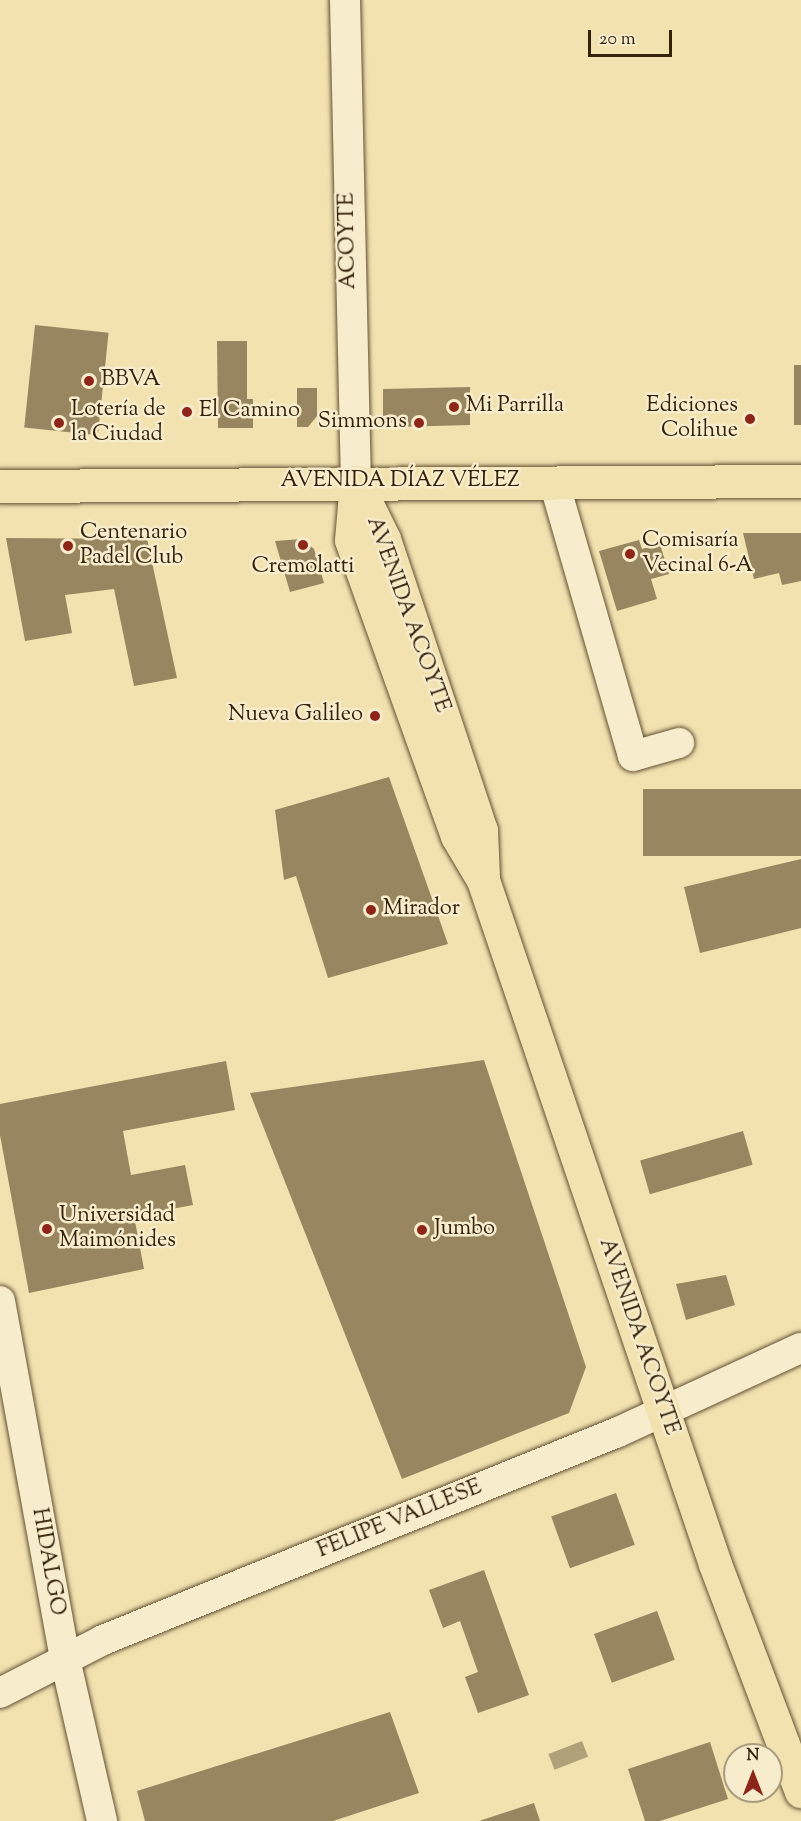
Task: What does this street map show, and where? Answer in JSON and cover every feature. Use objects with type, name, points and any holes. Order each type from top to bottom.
[{"type":"main road","name":"AVENIDA DÍAZ VÉLEZ","points":[[0,486],[801,481]]},
{"type":"main road","name":"AVENIDA ACOYTE","points":[[356,483],[384,539],[481,830],[483,880],[715,1564],[801,1791]]},
{"type":"street","name":"ACOYTE","points":[[345,0],[356,483]]},
{"type":"street","points":[[554,482],[633,756],[679,743]]},
{"type":"street","name":"HIDALGO","points":[[0,1300],[65,1659],[102,1821]]},
{"type":"street","name":"FELIPE VALLESE","points":[[0,1693],[103,1640],[663,1411],[801,1348]]},
{"type":"shaded area","points":[[582,1741],[588,1757],[554,1770],[548,1754]]},
{"type":"building","points":[[35,325],[109,333],[98,435],[24,427]]},
{"type":"building","points":[[217,341],[247,341],[247,399],[253,399],[253,428],[218,428]]},
{"type":"building","points":[[794,365],[801,365],[801,425],[794,425]]},
{"type":"building","points":[[470,387],[470,425],[397,427],[397,423],[383,423],[383,389]]},
{"type":"building","points":[[297,388],[317,388],[317,416],[308,427],[297,427]]},
{"type":"building","points":[[743,533],[801,533],[801,581],[782,585],[779,573],[754,579]]},
{"type":"building","points":[[6,538],[147,539],[177,678],[134,686],[114,589],[65,595],[72,633],[25,641]]},
{"type":"building","points":[[302,539],[314,549],[324,583],[290,592],[275,541]]},
{"type":"building","points":[[639,540],[642,549],[660,544],[669,574],[651,579],[657,599],[617,611],[599,551]]},
{"type":"building","name":"Mirador","points":[[389,777],[448,944],[328,978],[296,876],[284,880],[275,810]]},
{"type":"building","points":[[643,789],[801,789],[801,856],[643,856]]},
{"type":"building","points":[[801,859],[801,928],[700,953],[684,887]]},
{"type":"building","name":"Jumbo","points":[[484,1060],[586,1367],[569,1413],[402,1479],[250,1093]]},
{"type":"building","points":[[226,1061],[235,1110],[123,1131],[131,1175],[185,1165],[193,1205],[134,1216],[144,1269],[29,1293],[0,1135],[0,1104]]},
{"type":"building","points":[[743,1131],[753,1165],[650,1194],[640,1160]]},
{"type":"building","points":[[726,1275],[735,1305],[686,1320],[676,1284]]},
{"type":"building","points":[[616,1493],[635,1545],[570,1568],[551,1517]]},
{"type":"building","points":[[484,1570],[529,1695],[478,1713],[465,1677],[478,1672],[460,1621],[443,1628],[429,1590]]},
{"type":"building","points":[[657,1611],[675,1660],[612,1683],[594,1634]]},
{"type":"building","points":[[390,1712],[419,1793],[333,1821],[145,1821],[137,1791]]},
{"type":"building","points":[[710,1742],[723,1783],[723,1801],[660,1821],[645,1821],[628,1769]]},
{"type":"building","points":[[534,1803],[540,1821],[479,1821]]},
{"type":"place","name":"BBVA","points":[[89,381]]},
{"type":"place","name":"Mi Parrilla","points":[[454,407]]},
{"type":"place","name":"El Camino","points":[[187,412]]},
{"type":"place","name":"Ediciones Colihue","points":[[750,419]]},
{"type":"place","name":"Lotería de la Ciudad","points":[[59,423]]},
{"type":"place","name":"Simmons","points":[[419,423]]},
{"type":"place","name":"Cremolatti","points":[[303,545]]},
{"type":"place","name":"Centenario Padel Club","points":[[68,546]]},
{"type":"place","name":"Comisaría Vecinal 6-A","points":[[630,554]]},
{"type":"place","name":"Nueva Galileo","points":[[375,716]]},
{"type":"place","name":"Mirador","points":[[371,910]]},
{"type":"place","name":"Universidad Maimónides","points":[[47,1229]]},
{"type":"place","name":"Jumbo","points":[[422,1230]]}]
